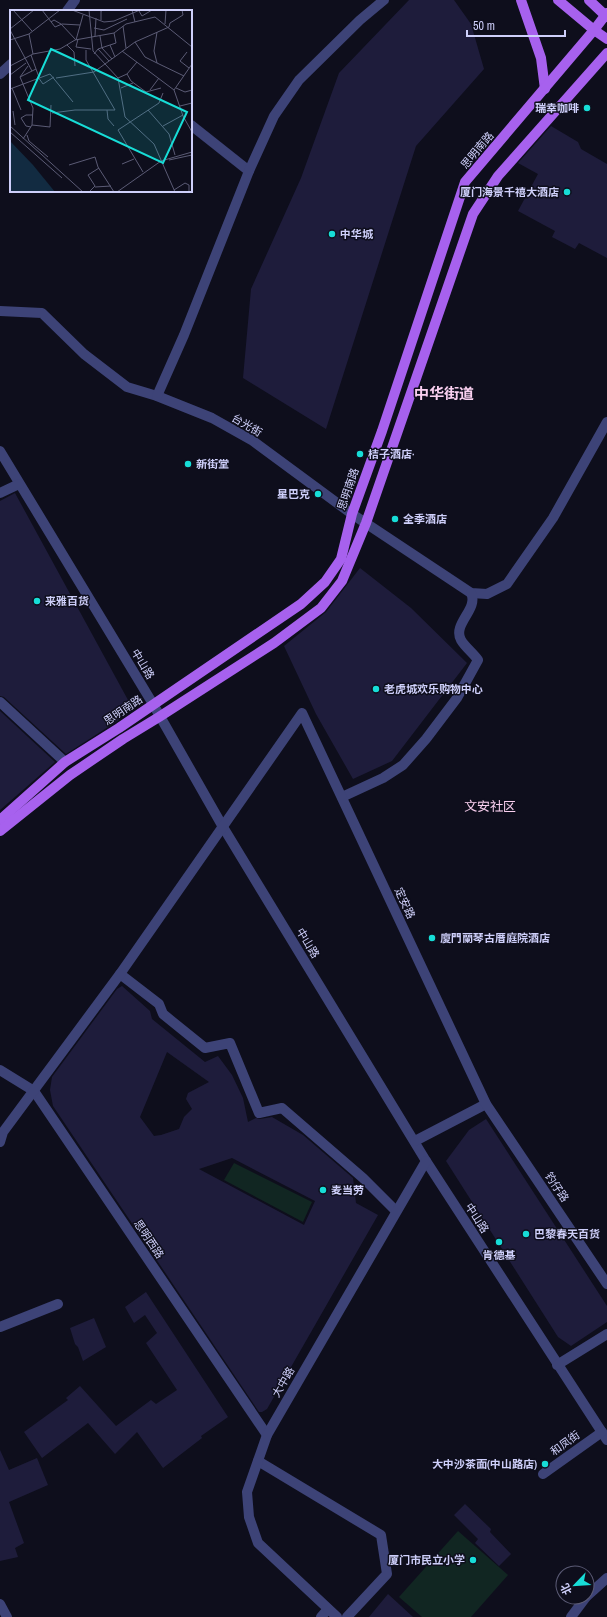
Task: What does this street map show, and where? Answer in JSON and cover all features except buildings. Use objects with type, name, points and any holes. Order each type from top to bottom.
[{"type":"main road","points":[[521,0],[541,58],[545,89]]},
{"type":"main road","points":[[558,0],[607,39]]},
{"type":"main road","points":[[589,0],[606,15]]},
{"type":"main road","name":"思明南路","points":[[0,820],[65,762],[119,728],[301,604],[325,582],[341,559],[352,514],[385,424],[466,182],[606,15]]},
{"type":"main road","points":[[0,831],[70,775],[123,739],[274,643],[321,608],[342,581],[366,523],[473,214],[498,176],[607,53]]},
{"type":"street","points":[[68,10],[74,0]]},
{"type":"street","points":[[157,396],[184,336],[249,171],[274,116],[299,80],[360,20],[384,0]]},
{"type":"street","points":[[0,74],[10,65]]},
{"type":"street","points":[[192,126],[249,171]]},
{"type":"street","name":"台光街","points":[[0,311],[42,313],[84,354],[127,387],[157,396],[212,418],[252,441],[352,514],[471,593]]},
{"type":"street","points":[[342,797],[383,778],[404,765],[458,698],[478,660],[461,640],[460,633],[462,624],[472,604],[473,598],[471,593],[487,594],[507,584],[553,518],[607,422]]},
{"type":"street","name":"中山路","points":[[0,451],[153,704],[159,717],[223,827],[426,1161],[604,1436]]},
{"type":"street","points":[[0,493],[20,484]]},
{"type":"street","points":[[0,702],[65,762]]},
{"type":"street","name":"定安路","points":[[223,827],[302,713],[486,1104]]},
{"type":"street","points":[[0,1142],[3,1132],[120,974],[223,827]]},
{"type":"street","points":[[120,974],[159,1004],[163,1014],[205,1048],[230,1043],[258,1113],[282,1108],[363,1178],[396,1211]]},
{"type":"street","name":"思明西路","points":[[0,1070],[34,1091],[267,1435]]},
{"type":"street","points":[[415,1141],[486,1104]]},
{"type":"street","name":"钓仔路","points":[[486,1104],[607,1284]]},
{"type":"street","name":"大中路","points":[[337,1617],[324,1613],[258,1543],[249,1517],[247,1492],[267,1435],[426,1161]]},
{"type":"street","points":[[0,1327],[58,1304]]},
{"type":"street","points":[[557,1365],[607,1334]]},
{"type":"street","name":"和凤街","points":[[543,1474],[604,1436]]},
{"type":"street","points":[[258,1461],[381,1535],[387,1574],[347,1617]]},
{"type":"street","points":[[595,1589],[607,1578]]},
{"type":"street","points":[[0,1604],[7,1617]]},
{"type":"street","points":[[571,1617],[580,1605]]},
{"type":"green space","points":[[234,1163],[312,1202],[303,1222],[224,1180]]},
{"type":"green space","points":[[458,1531],[508,1575],[471,1617],[422,1617],[399,1597]]},
{"type":"place","name":"瑞幸咖啡","points":[[587,108]]},
{"type":"place","name":"厦门海景千禧大酒店","points":[[567,192]]},
{"type":"place","name":"中华城","points":[[332,234]]},
{"type":"place","name":"桔子酒店·","points":[[360,454]]},
{"type":"place","name":"新街堂","points":[[188,464]]},
{"type":"place","name":"星巴克","points":[[318,494]]},
{"type":"place","name":"全季酒店","points":[[395,519]]},
{"type":"place","name":"来雅百货","points":[[37,601]]},
{"type":"place","name":"老虎城欢乐购物中心","points":[[376,689]]},
{"type":"place","name":"廈門蘭琴古厝庭院酒店","points":[[432,938]]},
{"type":"place","name":"麦当劳","points":[[323,1190]]},
{"type":"place","name":"巴黎春天百货","points":[[526,1234]]},
{"type":"place","name":"肯德基","points":[[499,1242]]},
{"type":"place","name":"大中沙茶面(中山路店)","points":[[545,1464]]},
{"type":"place","name":"厦门市民立小学","points":[[473,1560]]},
{"type":"district","name":"中华街道","points":[[444,393]]},
{"type":"district","name":"文安社区","points":[[490,806]]}]
